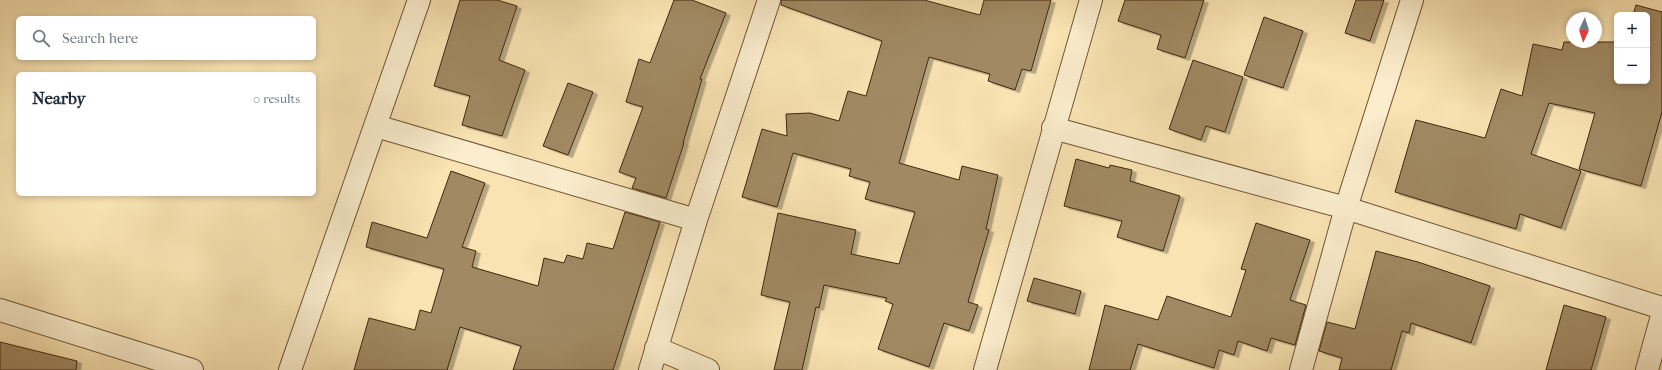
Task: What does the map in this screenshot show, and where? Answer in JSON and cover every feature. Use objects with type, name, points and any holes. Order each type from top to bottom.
[{"type":"street","points":[[290,370],[419,0]]},
{"type":"street","points":[[650,370],[696,220],[769,0]]},
{"type":"street","points":[[985,370],[1091,0]]},
{"type":"street","points":[[1301,370],[1346,208],[1412,0]]},
{"type":"street","points":[[376,126],[696,220]]},
{"type":"street","points":[[1054,128],[1346,208],[1662,308]]},
{"type":"street","points":[[0,310],[192,370]]},
{"type":"street","points":[[1646,370],[1662,316]]},
{"type":"street","points":[[656,348],[708,370]]},
{"type":"building","points":[[460,0],[497,0],[517,6],[499,60],[525,70],[502,136],[462,125],[470,96],[434,86]]},
{"type":"building","points":[[674,0],[692,0],[726,13],[700,79],[702,79],[684,143],[666,198],[632,188],[636,178],[619,172],[643,107],[626,102],[639,59],[650,63]]},
{"type":"building","points":[[781,0],[924,0],[980,15],[984,0],[1051,0],[1031,71],[1022,69],[1015,90],[988,81],[990,74],[929,57],[899,163],[959,180],[962,166],[998,175],[986,229],[989,230],[968,302],[978,305],[969,331],[944,323],[929,367],[878,349],[893,304],[885,301],[887,298],[824,285],[819,308],[816,307],[802,370],[774,370],[790,302],[761,295],[778,213],[856,230],[851,254],[899,264],[915,212],[865,199],[870,182],[849,176],[851,169],[793,153],[777,207],[742,197],[762,129],[787,136],[786,114],[810,113],[839,121],[848,91],[866,96],[882,41],[781,5]]},
{"type":"building","points":[[1125,0],[1204,0],[1185,58],[1157,49],[1161,35],[1118,21]]},
{"type":"building","points":[[1356,0],[1384,0],[1370,41],[1345,33]]},
{"type":"building","points":[[1636,5],[1662,12],[1662,112],[1641,186],[1579,169],[1595,113],[1549,103],[1531,154],[1581,171],[1561,228],[1520,214],[1516,229],[1395,192],[1416,120],[1485,138],[1501,89],[1522,96],[1533,44],[1562,50],[1564,42],[1566,42],[1566,48],[1602,48],[1602,42],[1614,42],[1614,84],[1650,84],[1650,12],[1634,12]]},
{"type":"building","points":[[1264,17],[1303,31],[1283,88],[1244,75]]},
{"type":"building","points":[[1193,60],[1243,77],[1225,132],[1206,126],[1201,140],[1169,129]]},
{"type":"building","points":[[568,83],[593,92],[568,155],[543,146]]},
{"type":"building","points":[[1076,159],[1109,168],[1110,165],[1132,170],[1130,181],[1180,196],[1163,251],[1117,237],[1122,221],[1064,206]]},
{"type":"building","points":[[451,171],[485,183],[462,247],[476,251],[472,267],[538,286],[544,258],[564,263],[567,255],[583,259],[587,243],[613,249],[625,212],[660,222],[613,370],[513,370],[521,346],[460,327],[447,370],[354,370],[369,318],[415,330],[420,310],[431,313],[444,269],[366,247],[372,222],[427,238]]},
{"type":"building","points":[[1256,223],[1310,240],[1290,300],[1306,305],[1295,345],[1271,338],[1267,351],[1238,341],[1234,355],[1219,350],[1214,368],[1138,344],[1130,370],[1089,370],[1105,305],[1158,320],[1167,296],[1231,317],[1246,270],[1241,269]]},
{"type":"building","points":[[1376,251],[1418,262],[1490,286],[1471,343],[1411,323],[1409,333],[1402,331],[1391,370],[1339,370],[1342,358],[1319,351],[1327,322],[1355,329]]},
{"type":"building","points":[[1034,278],[1081,291],[1075,314],[1027,301]]},
{"type":"building","points":[[1564,305],[1606,317],[1591,370],[1546,370]]},
{"type":"building","points":[[0,342],[77,361],[76,370],[0,370]]}]
